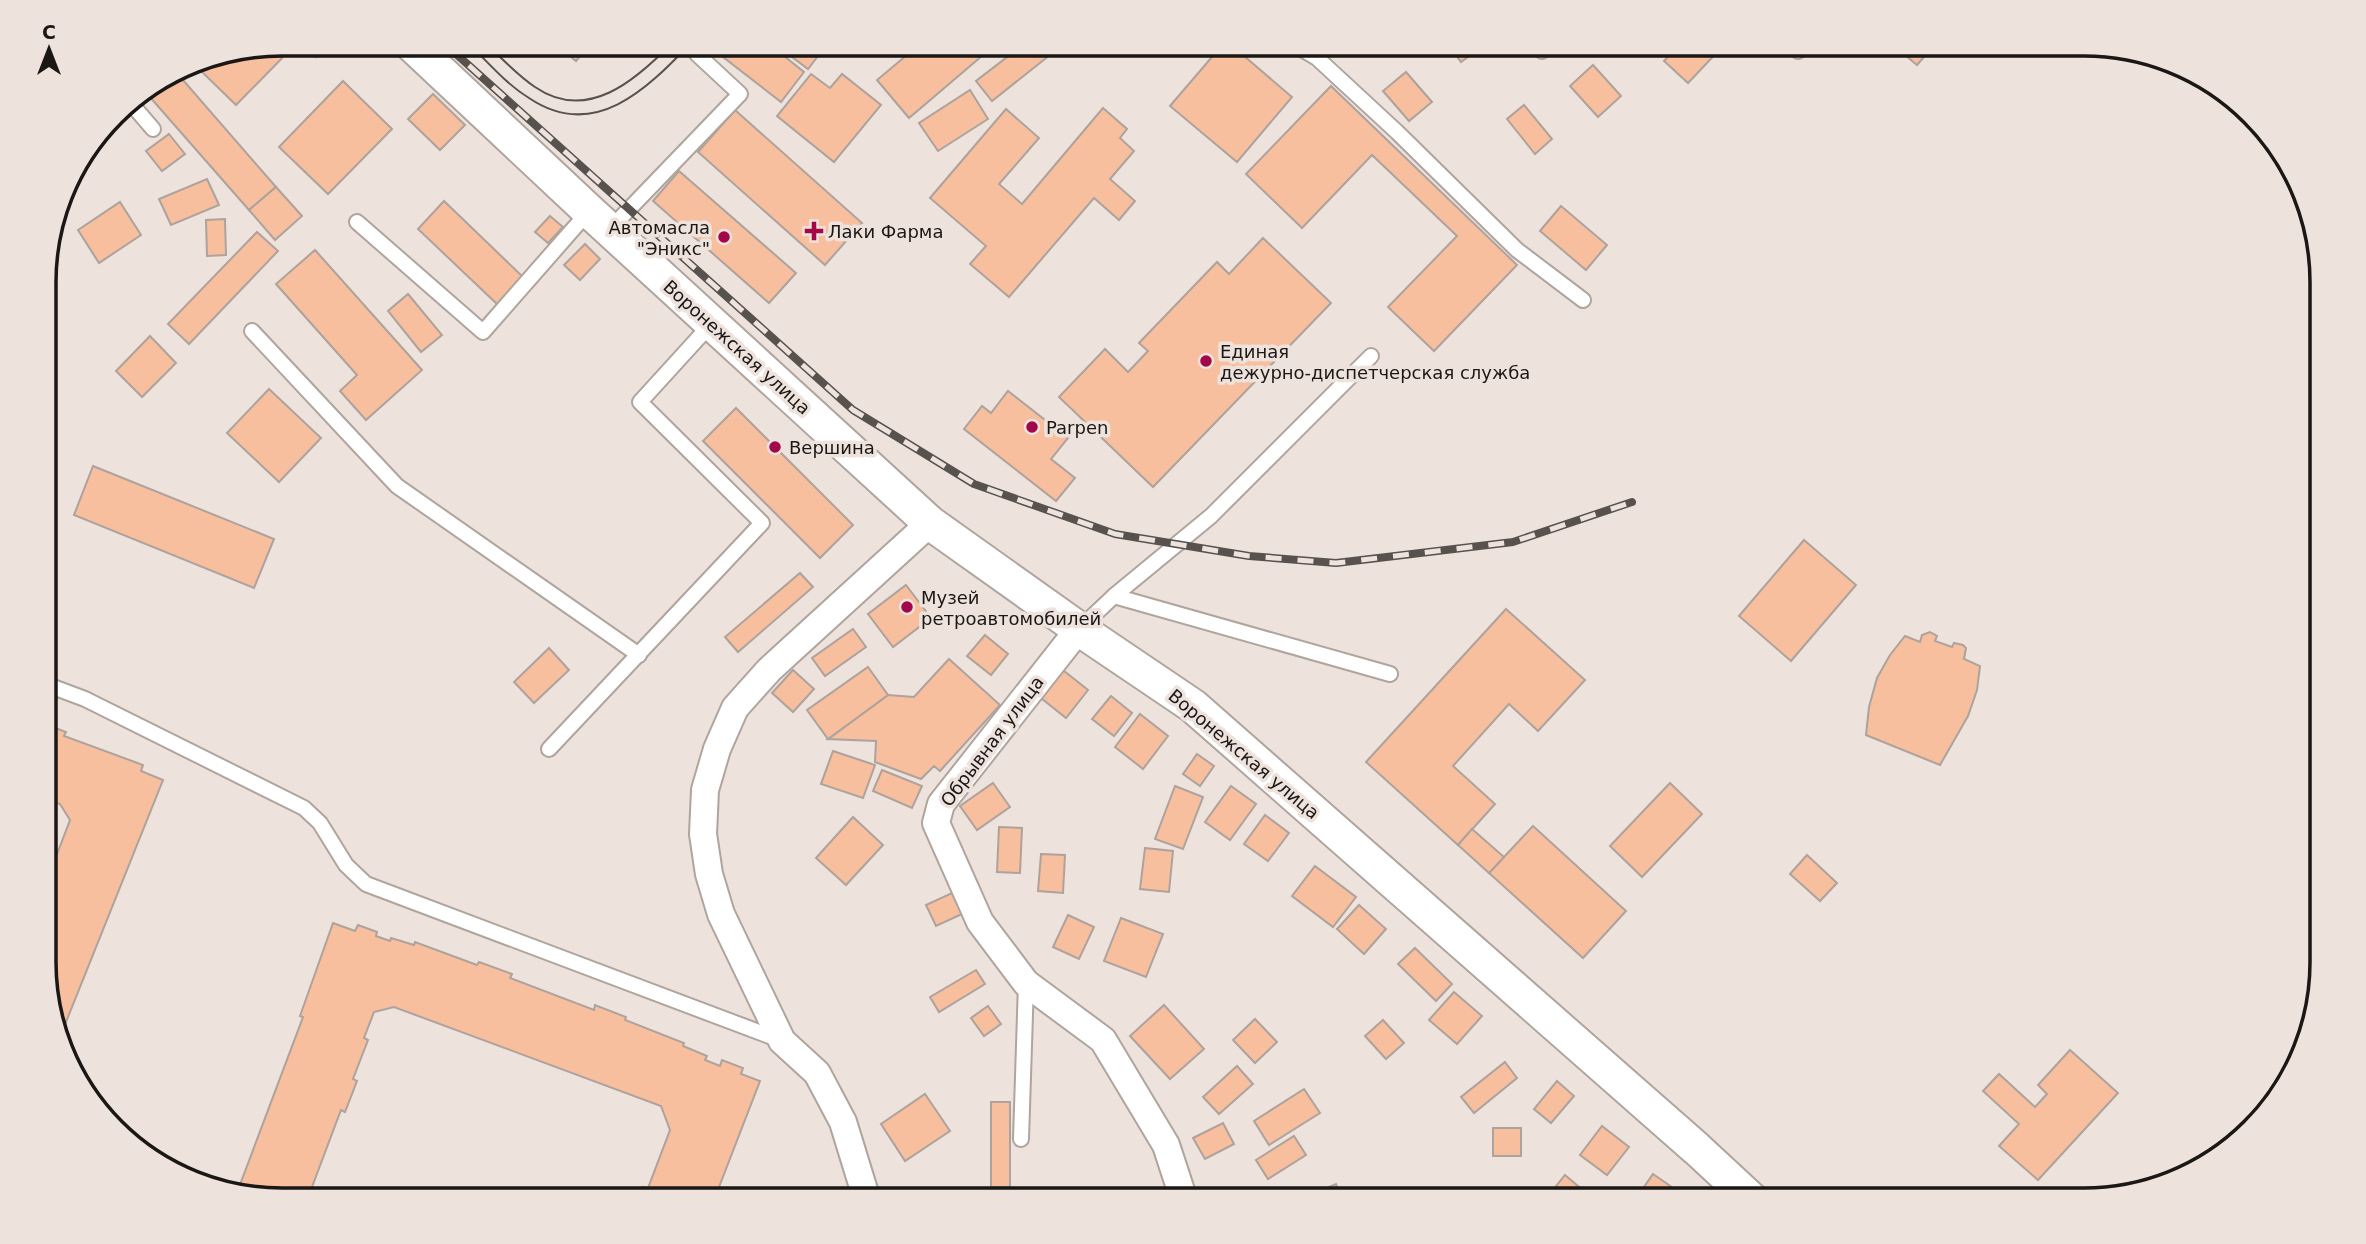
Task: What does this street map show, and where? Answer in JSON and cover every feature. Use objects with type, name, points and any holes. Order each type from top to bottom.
[{"type":"street","name":"Воронежская улица","points":[[424,56],[599,221],[930,523],[1193,706],[1687,1139],[1739,1188]]},
{"type":"street","points":[[863,1188],[843,1122],[817,1073],[782,1041],[721,914],[709,874],[703,834],[705,790],[717,749],[735,708],[769,670],[930,523]]},
{"type":"street","name":"Обрывная улица","points":[[1079,629],[941,804],[936,823],[980,922],[1026,983],[1103,1040],[1166,1145],[1180,1188]]},
{"type":"lane","points":[[357,222],[483,331],[599,221],[740,94],[698,56]]},
{"type":"lane","points":[[1314,56],[1397,132],[1517,250],[1583,300]]},
{"type":"lane","points":[[136,110],[153,129]]},
{"type":"lane","points":[[549,749],[762,523],[640,402],[712,324]]},
{"type":"lane","points":[[252,331],[397,486],[639,655]]},
{"type":"lane","points":[[1079,629],[1114,596],[1211,516],[1371,356]]},
{"type":"lane","points":[[1114,596],[1391,674]]},
{"type":"lane","points":[[56,688],[85,699],[304,808],[320,823],[346,865],[366,884],[782,1041]]},
{"type":"lane","points":[[1021,1139],[1026,983]]},
{"type":"building","points":[[284,56],[236,105],[201,71],[238,60]]},
{"type":"building","points":[[784,56],[804,72],[781,102],[723,57]]},
{"type":"building","points":[[791,56],[818,56],[808,69]]},
{"type":"building","points":[[906,56],[982,56],[909,118],[877,80]]},
{"type":"building","points":[[1008,56],[1049,56],[992,101],[976,81]]},
{"type":"building","points":[[1213,56],[1244,56],[1292,97],[1237,162],[1170,106]]},
{"type":"building","points":[[1457,56],[1469,56],[1461,62]]},
{"type":"building","points":[[1669,56],[1714,56],[1688,83],[1664,61]]},
{"type":"building","points":[[1906,56],[1925,56],[1917,65]]},
{"type":"building","points":[[1593,65],[1621,96],[1598,117],[1570,86]]},
{"type":"building","points":[[1406,72],[1432,102],[1409,121],[1383,91]]},
{"type":"building","points":[[811,74],[830,88],[842,74],[881,105],[834,162],[777,116]]},
{"type":"building","points":[[183,79],[276,187],[249,210],[151,98]]},
{"type":"building","points":[[343,81],[392,129],[328,194],[279,147]]},
{"type":"building","points":[[1331,86],[1517,265],[1434,351],[1388,307],[1457,236],[1372,155],[1302,228],[1246,174]]},
{"type":"building","points":[[970,90],[988,119],[938,151],[919,123]]},
{"type":"building","points":[[433,94],[465,125],[440,150],[408,119]]},
{"type":"building","points":[[1524,105],[1552,139],[1535,154],[1507,119]]},
{"type":"building","points":[[1103,108],[1127,129],[1120,138],[1134,151],[1110,179],[1135,201],[1119,220],[1094,198],[1009,297],[970,264],[986,246],[930,198],[1006,109],[1039,138],[999,184],[1022,204]]},
{"type":"building","points":[[735,110],[862,223],[825,265],[698,152]]},
{"type":"building","points":[[169,134],[185,154],[162,171],[146,151]]},
{"type":"building","name":"Автомасла \"Эникс\"","points":[[679,171],[796,273],[769,303],[653,201]]},
{"type":"building","points":[[207,179],[219,205],[171,225],[159,199]]},
{"type":"building","points":[[276,187],[302,216],[275,240],[249,210]]},
{"type":"building","points":[[444,201],[523,277],[497,304],[418,229]]},
{"type":"building","points":[[120,202],[141,235],[99,263],[78,230]]},
{"type":"building","points":[[1561,206],[1607,245],[1586,270],[1540,231]]},
{"type":"building","points":[[550,216],[563,227],[548,243],[535,232]]},
{"type":"building","points":[[225,219],[226,255],[207,256],[206,220]]},
{"type":"building","points":[[257,232],[278,251],[189,344],[168,324]]},
{"type":"building","name":"Единая дежурно-диспетчерская служба","points":[[1263,238],[1331,303],[1153,487],[1059,397],[1105,349],[1128,372],[1148,351],[1139,343],[1217,262],[1229,274]]},
{"type":"building","points":[[585,244],[600,259],[580,280],[564,265]]},
{"type":"building","points":[[315,250],[422,370],[366,420],[340,391],[357,375],[276,284]]},
{"type":"building","points":[[408,294],[442,335],[421,352],[388,311]]},
{"type":"building","points":[[150,336],[176,363],[142,397],[116,371]]},
{"type":"building","points":[[269,389],[321,438],[279,482],[227,433]]},
{"type":"building","points":[[1008,391],[1068,438],[1051,459],[1075,478],[1056,501],[964,429],[982,406],[991,413]]},
{"type":"building","points":[[736,408],[853,525],[820,558],[703,441]]},
{"type":"building","points":[[93,466],[274,539],[254,588],[74,515]]},
{"type":"building","points":[[1804,540],[1856,585],[1791,661],[1739,616]]},
{"type":"building","points":[[800,573],[813,587],[738,652],[725,637]]},
{"type":"building","points":[[906,585],[931,618],[893,647],[868,614]]},
{"type":"building","points":[[1506,609],[1585,680],[1538,731],[1509,704],[1453,766],[1495,804],[1458,845],[1366,762]]},
{"type":"building","points":[[853,629],[866,647],[825,676],[812,658]]},
{"type":"building","points":[[1930,632],[1937,636],[1935,641],[1952,647],[1954,643],[1963,645],[1966,648],[1964,659],[1980,666],[1977,690],[1968,716],[1940,765],[1866,735],[1869,707],[1877,678],[1890,655],[1905,636],[1920,642],[1922,635]]},
{"type":"building","points":[[985,635],[1008,654],[991,675],[967,656]]},
{"type":"building","points":[[549,648],[569,670],[534,703],[514,682]]},
{"type":"building","points":[[949,659],[1000,705],[940,771],[934,766],[921,779],[875,762],[876,741],[828,739],[888,695],[914,697]]},
{"type":"building","points":[[868,667],[888,695],[828,739],[807,710]]},
{"type":"building","points":[[1059,667],[1088,690],[1066,718],[1036,694]]},
{"type":"building","points":[[793,670],[814,689],[793,712],[772,693]]},
{"type":"building","points":[[1111,696],[1132,713],[1114,736],[1092,719]]},
{"type":"building","points":[[1140,714],[1168,736],[1143,769],[1115,747]]},
{"type":"building","points":[[56,728],[66,732],[64,736],[143,765],[141,771],[163,780],[65,1024],[58,991],[56,962],[56,857],[70,820],[60,804],[56,802]]},
{"type":"building","points":[[833,751],[875,765],[863,798],[821,784]]},
{"type":"building","points":[[1197,754],[1214,766],[1200,786],[1183,774]]},
{"type":"building","points":[[882,770],[922,786],[912,808],[873,791]]},
{"type":"building","points":[[993,783],[1010,807],[977,830],[960,806]]},
{"type":"building","points":[[1670,783],[1702,814],[1642,877],[1610,846]]},
{"type":"building","points":[[1175,786],[1203,797],[1183,849],[1155,839]]},
{"type":"building","points":[[1231,786],[1256,804],[1230,840],[1205,822]]},
{"type":"building","points":[[1265,815],[1289,833],[1268,861],[1244,844]]},
{"type":"building","points":[[853,817],[883,845],[846,885],[816,858]]},
{"type":"building","points":[[1533,826],[1626,911],[1583,958],[1489,873]]},
{"type":"building","points":[[999,827],[1022,828],[1020,873],[997,872]]},
{"type":"building","points":[[1472,829],[1504,857],[1489,873],[1458,845]]},
{"type":"building","points":[[1145,848],[1173,851],[1169,892],[1140,889]]},
{"type":"building","points":[[1041,854],[1065,855],[1063,893],[1038,891]]},
{"type":"building","points":[[1807,855],[1837,883],[1820,901],[1790,874]]},
{"type":"building","points":[[1315,866],[1356,897],[1333,927],[1292,896]]},
{"type":"building","points":[[952,893],[962,914],[936,926],[926,905]]},
{"type":"building","points":[[1359,905],[1386,929],[1364,954],[1337,929]]},
{"type":"building","points":[[1068,915],[1094,927],[1079,959],[1053,947]]},
{"type":"building","points":[[1121,918],[1163,934],[1146,977],[1104,961]]},
{"type":"building","points":[[333,923],[355,931],[358,925],[377,932],[376,936],[390,941],[391,938],[414,945],[415,942],[477,965],[479,962],[512,974],[510,978],[594,1010],[595,1005],[626,1017],[625,1020],[684,1043],[683,1046],[707,1056],[705,1060],[720,1066],[722,1060],[743,1068],[741,1074],[760,1081],[719,1188],[648,1188],[670,1130],[661,1106],[394,1007],[374,1012],[364,1038],[368,1040],[353,1079],[357,1081],[345,1112],[341,1110],[312,1187],[314,1188],[240,1183],[303,1017],[300,1016]]},
{"type":"building","points":[[1415,948],[1452,984],[1436,1001],[1398,964]]},
{"type":"building","points":[[976,970],[985,984],[939,1012],[930,997]]},
{"type":"building","points":[[1454,992],[1482,1016],[1457,1044],[1429,1020]]},
{"type":"building","points":[[1164,1005],[1204,1049],[1170,1079],[1130,1036]]},
{"type":"building","points":[[988,1006],[1001,1024],[984,1036],[971,1018]]},
{"type":"building","points":[[1255,1019],[1277,1042],[1255,1063],[1233,1040]]},
{"type":"building","points":[[1383,1020],[1404,1043],[1386,1059],[1365,1036]]},
{"type":"building","points":[[2070,1050],[2118,1093],[2038,1180],[1999,1146],[2019,1124],[1983,1091],[1999,1074],[2035,1107],[2047,1094],[2038,1085]]},
{"type":"building","points":[[1505,1062],[1517,1078],[1474,1113],[1461,1097]]},
{"type":"building","points":[[1237,1066],[1253,1084],[1219,1114],[1203,1097]]},
{"type":"building","points":[[1557,1081],[1574,1096],[1551,1123],[1534,1109]]},
{"type":"building","points":[[1304,1089],[1320,1113],[1269,1145],[1254,1121]]},
{"type":"building","points":[[925,1094],[950,1131],[905,1161],[881,1124]]},
{"type":"building","points":[[991,1102],[1010,1102],[1010,1187],[991,1187]]},
{"type":"building","points":[[1223,1123],[1234,1144],[1205,1159],[1193,1138]]},
{"type":"building","points":[[1602,1126],[1629,1147],[1607,1175],[1580,1155]]},
{"type":"building","points":[[1493,1128],[1521,1128],[1521,1156],[1493,1156]]},
{"type":"building","points":[[1294,1136],[1306,1155],[1268,1179],[1256,1160]]},
{"type":"building","points":[[1653,1174],[1673,1188],[1643,1188]]},
{"type":"building","points":[[1565,1175],[1580,1188],[1555,1188]]},
{"type":"tram line","points":[[481,56],[505,80],[529,98],[553,110],[576,114],[597,112],[618,104],[656,78],[678,56]]},
{"type":"tram line","points":[[499,56],[535,87],[554,97],[573,101],[592,99],[609,93],[659,56]]},
{"type":"railway","points":[[458,56],[853,410],[974,484],[1115,534],[1249,556],[1336,563],[1513,542],[1632,502]]},
{"type":"place","name":"Лаки Фарма","points":[[814,231]]},
{"type":"place","name":"Автомасла \"Эникс\"","points":[[724,237]]},
{"type":"place","name":"Единая дежурно-диспетчерская служба","points":[[1206,361]]},
{"type":"place","name":"Parpen","points":[[1032,427]]},
{"type":"place","name":"Вершина","points":[[775,447]]},
{"type":"place","name":"Музей ретроавтомобилей","points":[[907,607]]}]
